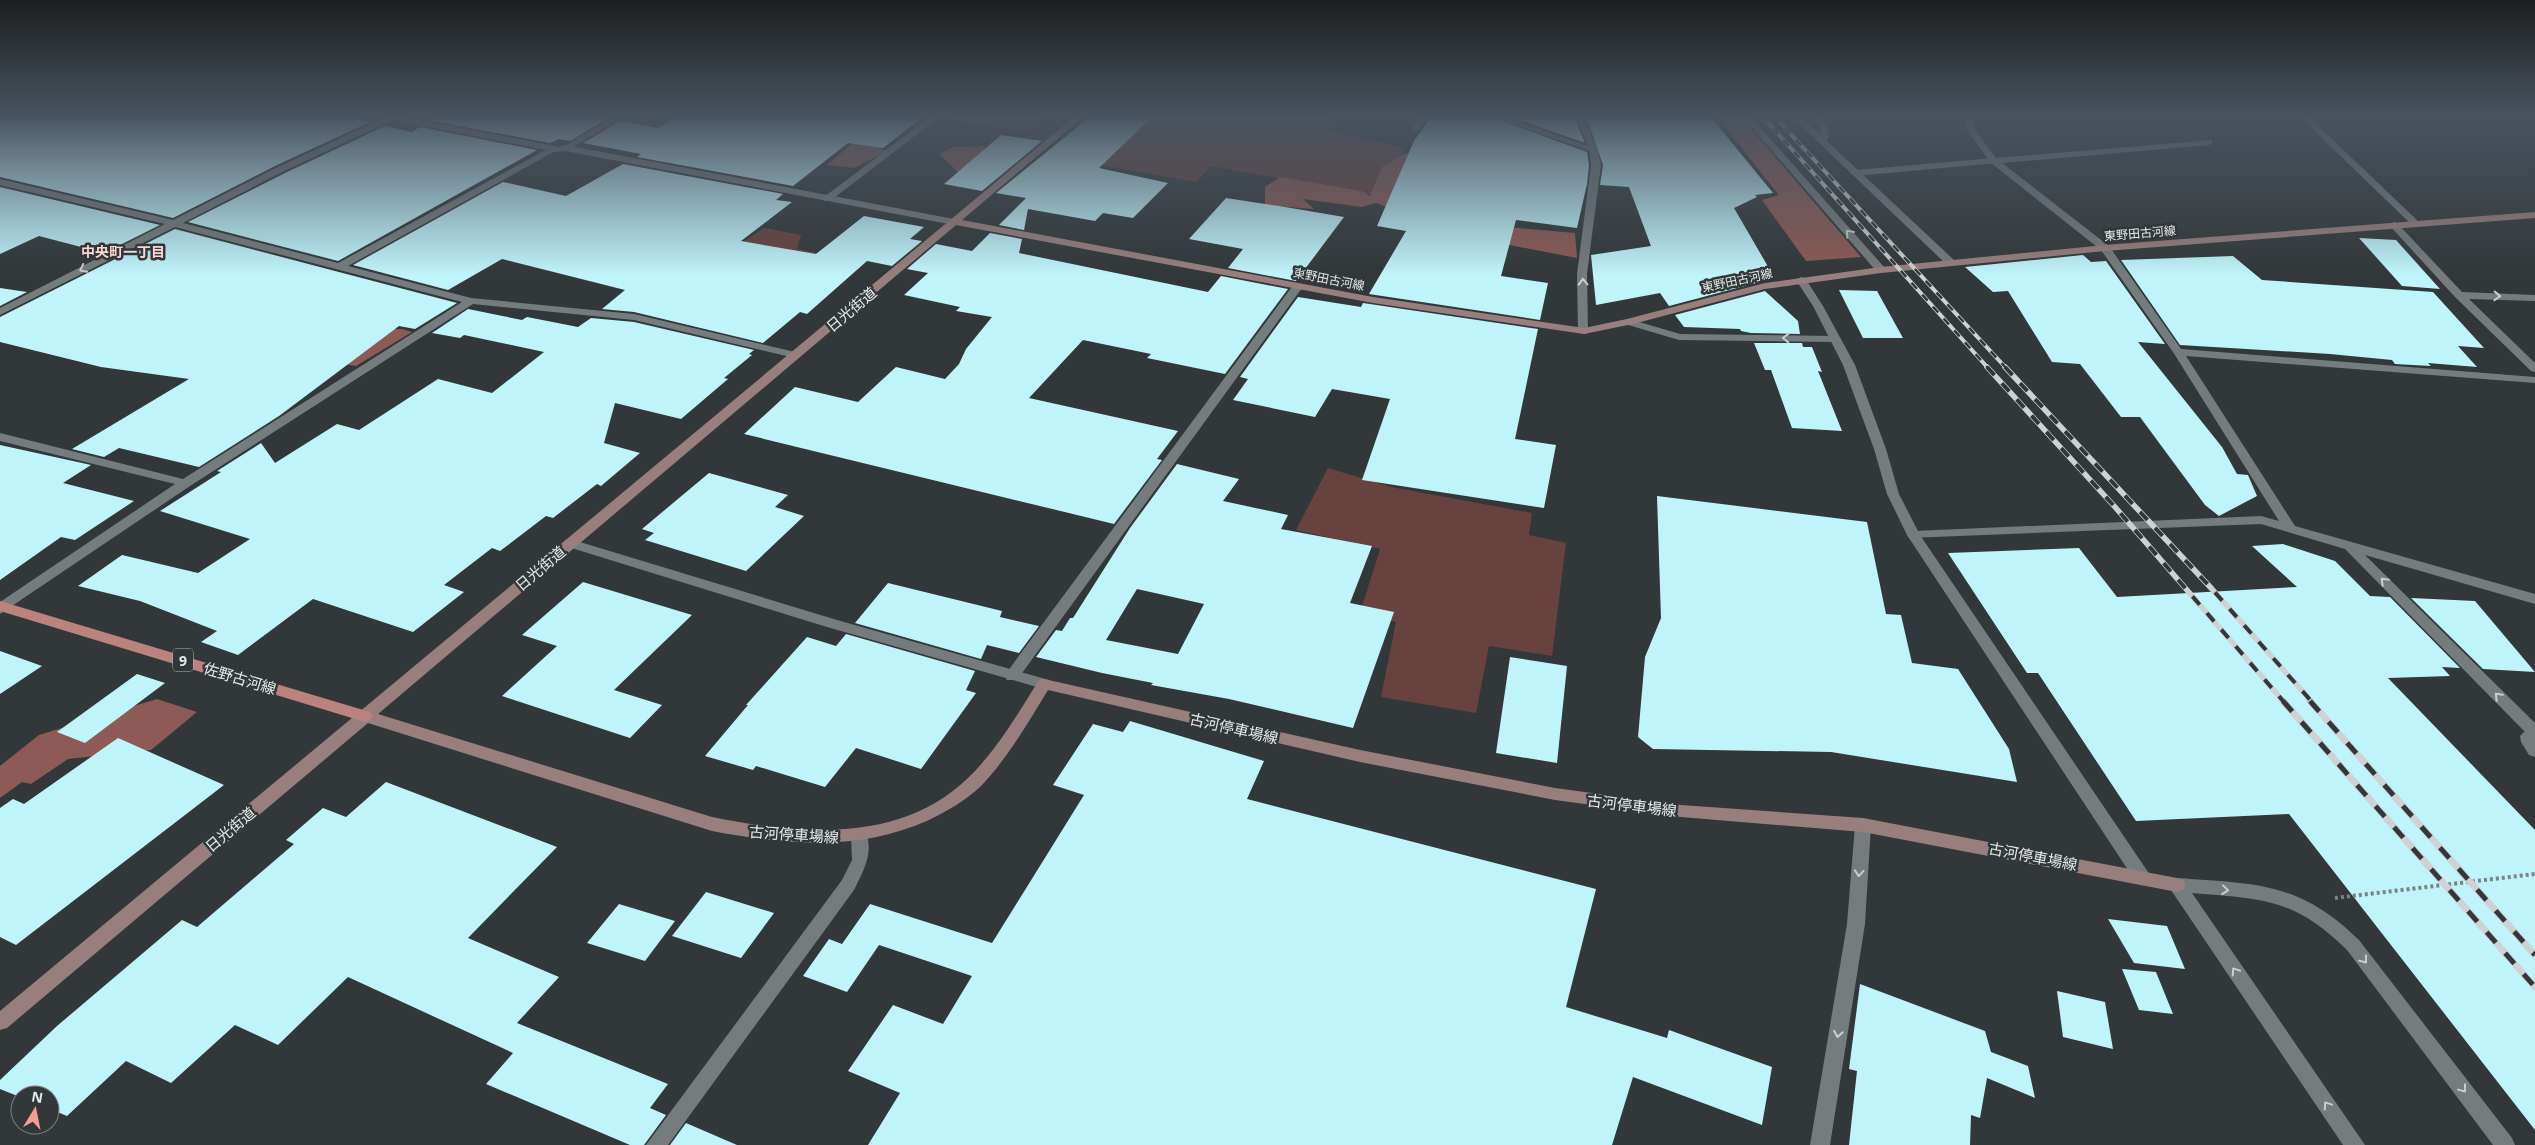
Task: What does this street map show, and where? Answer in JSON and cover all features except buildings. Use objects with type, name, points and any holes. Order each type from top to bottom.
[{"type":"main road","name":"日光街道","points":[[0,1022],[1016,169]]},
{"type":"main road","name":"東野田古河線","points":[[954,222],[1382,302],[1584,331],[1629,322],[1713,298],[1800,280],[1881,270],[2105,248],[2535,215]]},
{"type":"main road","name":"佐野古河線","points":[[1,607],[365,716]]},
{"type":"main road","name":"古河停車場線","points":[[365,716],[712,824],[770,835],[814,838],[859,836],[889,830],[922,817],[955,799],[979,778],[1003,750],[1044,684],[1360,756],[1554,794],[1681,811],[1863,825],[2177,885]]},
{"type":"street","points":[[0,312],[173,223],[283,169]]},
{"type":"street","points":[[340,266],[520,169]]},
{"type":"street","points":[[674,169],[954,222]]},
{"type":"street","points":[[827,198],[865,169]]},
{"type":"street","points":[[1584,331],[1582,274],[1595,169]]},
{"type":"street","points":[[1793,169],[1881,270]]},
{"type":"street","points":[[1850,169],[1950,262]]},
{"type":"street","points":[[1854,173],[1896,169]]},
{"type":"street","points":[[2005,169],[2105,248],[2178,352],[2291,529]]},
{"type":"street","points":[[2359,169],[2416,224]]},
{"type":"street","points":[[0,182],[173,223],[471,301],[634,317],[794,355]]},
{"type":"street","points":[[2394,225],[2459,295],[2535,369]]},
{"type":"street","points":[[1800,280],[1818,306],[1849,364],[1893,494],[1914,535],[2142,877]]},
{"type":"street","points":[[1012,676],[1298,286]]},
{"type":"street","points":[[2459,295],[2535,298]]},
{"type":"street","points":[[1,607],[185,483],[471,301]]},
{"type":"street","points":[[1629,322],[1680,336],[1835,339]]},
{"type":"street","points":[[2178,352],[2535,380]]},
{"type":"street","points":[[0,437],[185,483]]},
{"type":"street","points":[[1914,535],[2261,520],[2351,548],[2535,599]]},
{"type":"street","points":[[570,543],[832,624],[1044,684]]},
{"type":"street","points":[[2351,548],[2534,730],[2528,736],[2529,742],[2535,751]]},
{"type":"street","points":[[1820,1145],[1856,924],[1863,825]]},
{"type":"street","points":[[656,1145],[848,885],[860,860],[859,836]]},
{"type":"street","points":[[2177,885],[2248,892],[2296,902],[2320,915],[2353,945],[2506,1145]]},
{"type":"street","points":[[2177,885],[2355,1145]]},
{"type":"path","points":[[2296,902],[2535,874]]},
{"type":"shaded area","points":[[955,169],[970,169],[959,173]]},
{"type":"shaded area","points":[[1126,169],[1208,169],[1196,182]]},
{"type":"shaded area","points":[[1230,169],[1393,169],[1378,196]]},
{"type":"shaded area","points":[[1381,169],[1439,169],[1387,207],[1376,203],[1362,207],[1303,199],[1314,209],[1265,205],[1265,187],[1280,177],[1362,191],[1370,196]]},
{"type":"shaded area","points":[[1759,169],[1786,169],[1861,257],[1806,261],[1762,200],[1779,195]]},
{"type":"shaded area","points":[[1494,226],[1575,233],[1577,258],[1489,241]]},
{"type":"shaded area","points":[[764,228],[801,235],[797,249],[826,255],[732,249]]},
{"type":"shaded area","points":[[402,329],[412,332],[356,366],[271,352],[305,332]]},
{"type":"shaded area","points":[[1328,468],[1391,487],[1532,513],[1529,535],[1566,543],[1552,656],[1489,646],[1476,713],[1381,697],[1396,622],[1360,613],[1380,549],[1296,530]]},
{"type":"shaded area","points":[[157,699],[197,712],[151,750],[68,759],[31,784],[22,782],[0,798],[0,766],[39,735]]},
{"type":"railway","points":[[1810,169],[1988,368]]},
{"type":"railway","points":[[1823,169],[2006,368]]},
{"type":"railway","points":[[1987,367],[2115,507],[2284,702]]},
{"type":"railway","points":[[2005,367],[2212,589],[2312,702]]},
{"type":"railway","points":[[2283,701],[2535,987]]},
{"type":"railway","points":[[2310,701],[2535,955]]},
{"type":"district","name":"中央町一丁目","points":[[123,251]]}]
